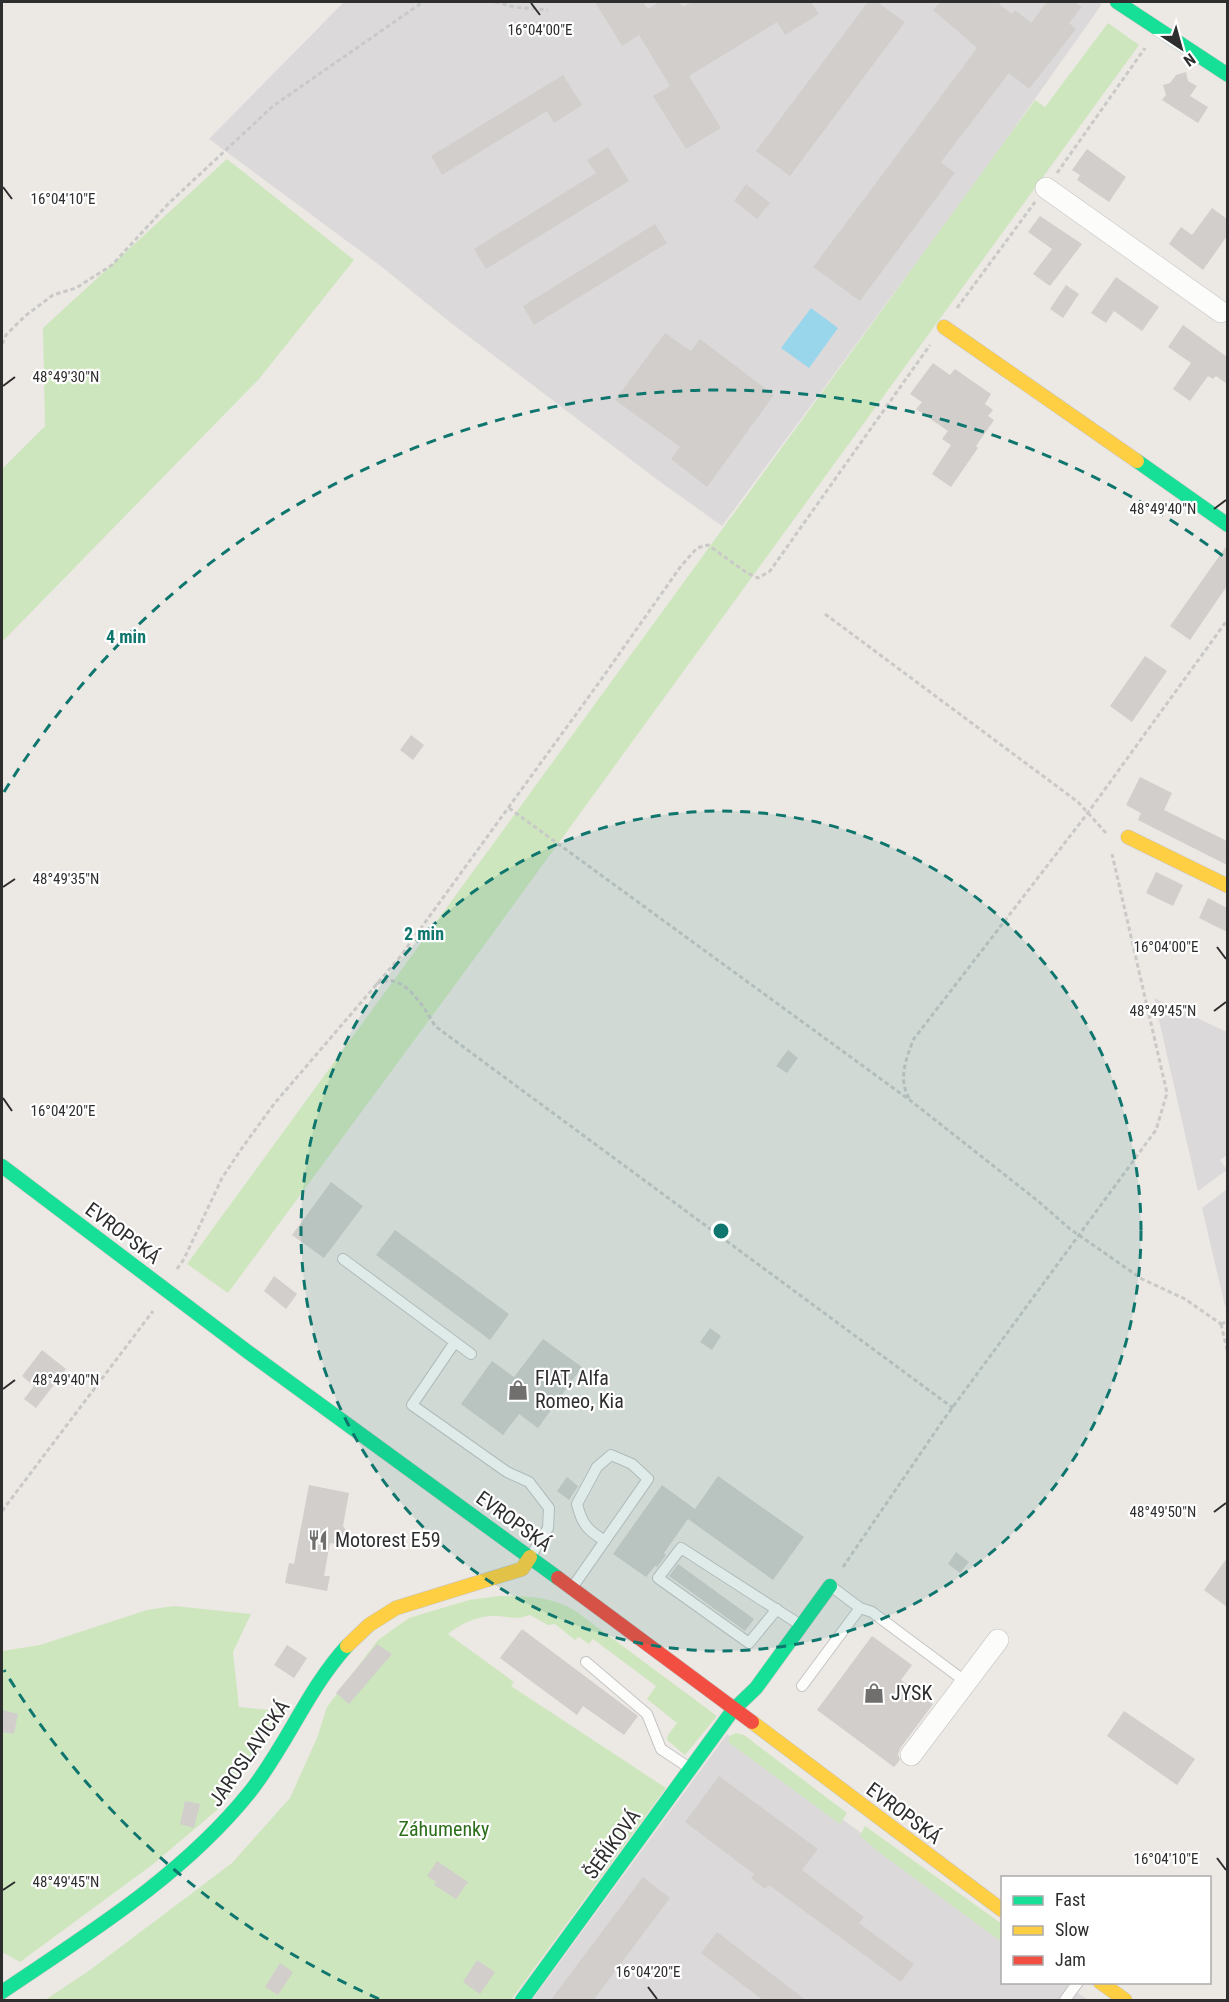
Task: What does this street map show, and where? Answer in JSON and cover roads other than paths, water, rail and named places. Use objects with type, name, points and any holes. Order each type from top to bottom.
[{"type":"street","points":[[1117,2],[1227,75]]},
{"type":"street","points":[[1046,188],[1225,310]]},
{"type":"street","points":[[944,327],[1227,525]]},
{"type":"street","points":[[1128,837],[1227,886]]},
{"type":"street","name":"EVROPSKÁ","points":[[2,1166],[167,1291],[572,1587],[1001,1909]]},
{"type":"street","name":"JAROSLAVICKÁ","points":[[2,1992],[174,1870],[233,1814],[337,1659],[369,1625],[395,1609],[416,1601],[522,1569],[530,1557]]},
{"type":"street","name":"ŠEŘÍKOVÁ","points":[[522,2001],[733,1710],[756,1688],[831,1586]]},
{"type":"street","points":[[910,1755],[998,1640]]},
{"type":"street","points":[[1101,1984],[1124,2000]]},
{"type":"lane","points":[[343,1259],[471,1354]]},
{"type":"lane","points":[[455,1342],[412,1405],[507,1473],[529,1482],[549,1508],[548,1528],[530,1557]]},
{"type":"lane","points":[[572,1587],[605,1541],[648,1479],[632,1464],[610,1455],[597,1467],[577,1504],[581,1521],[605,1541]]},
{"type":"lane","points":[[777,1609],[749,1643],[658,1578],[681,1548],[777,1609],[802,1625]]},
{"type":"lane","points":[[831,1586],[860,1608],[872,1612],[966,1682]]},
{"type":"lane","points":[[802,1686],[860,1608]]},
{"type":"lane","points":[[586,1662],[647,1714],[661,1749],[690,1769]]},
{"type":"lane","points":[[1065,2001],[1077,1984]]},
{"type":"water","points":[[811,308],[838,328],[809,368],[781,348]]},
{"type":"place","name":"FIAT, Alfa Romeo, Kia","points":[[518,1390]]},
{"type":"place","name":"Motorest E59","points":[[318,1540]]},
{"type":"place","name":"JYSK","points":[[874,1693]]},
{"type":"park label","name":"Záhumenky","points":[[444,1829]]}]
